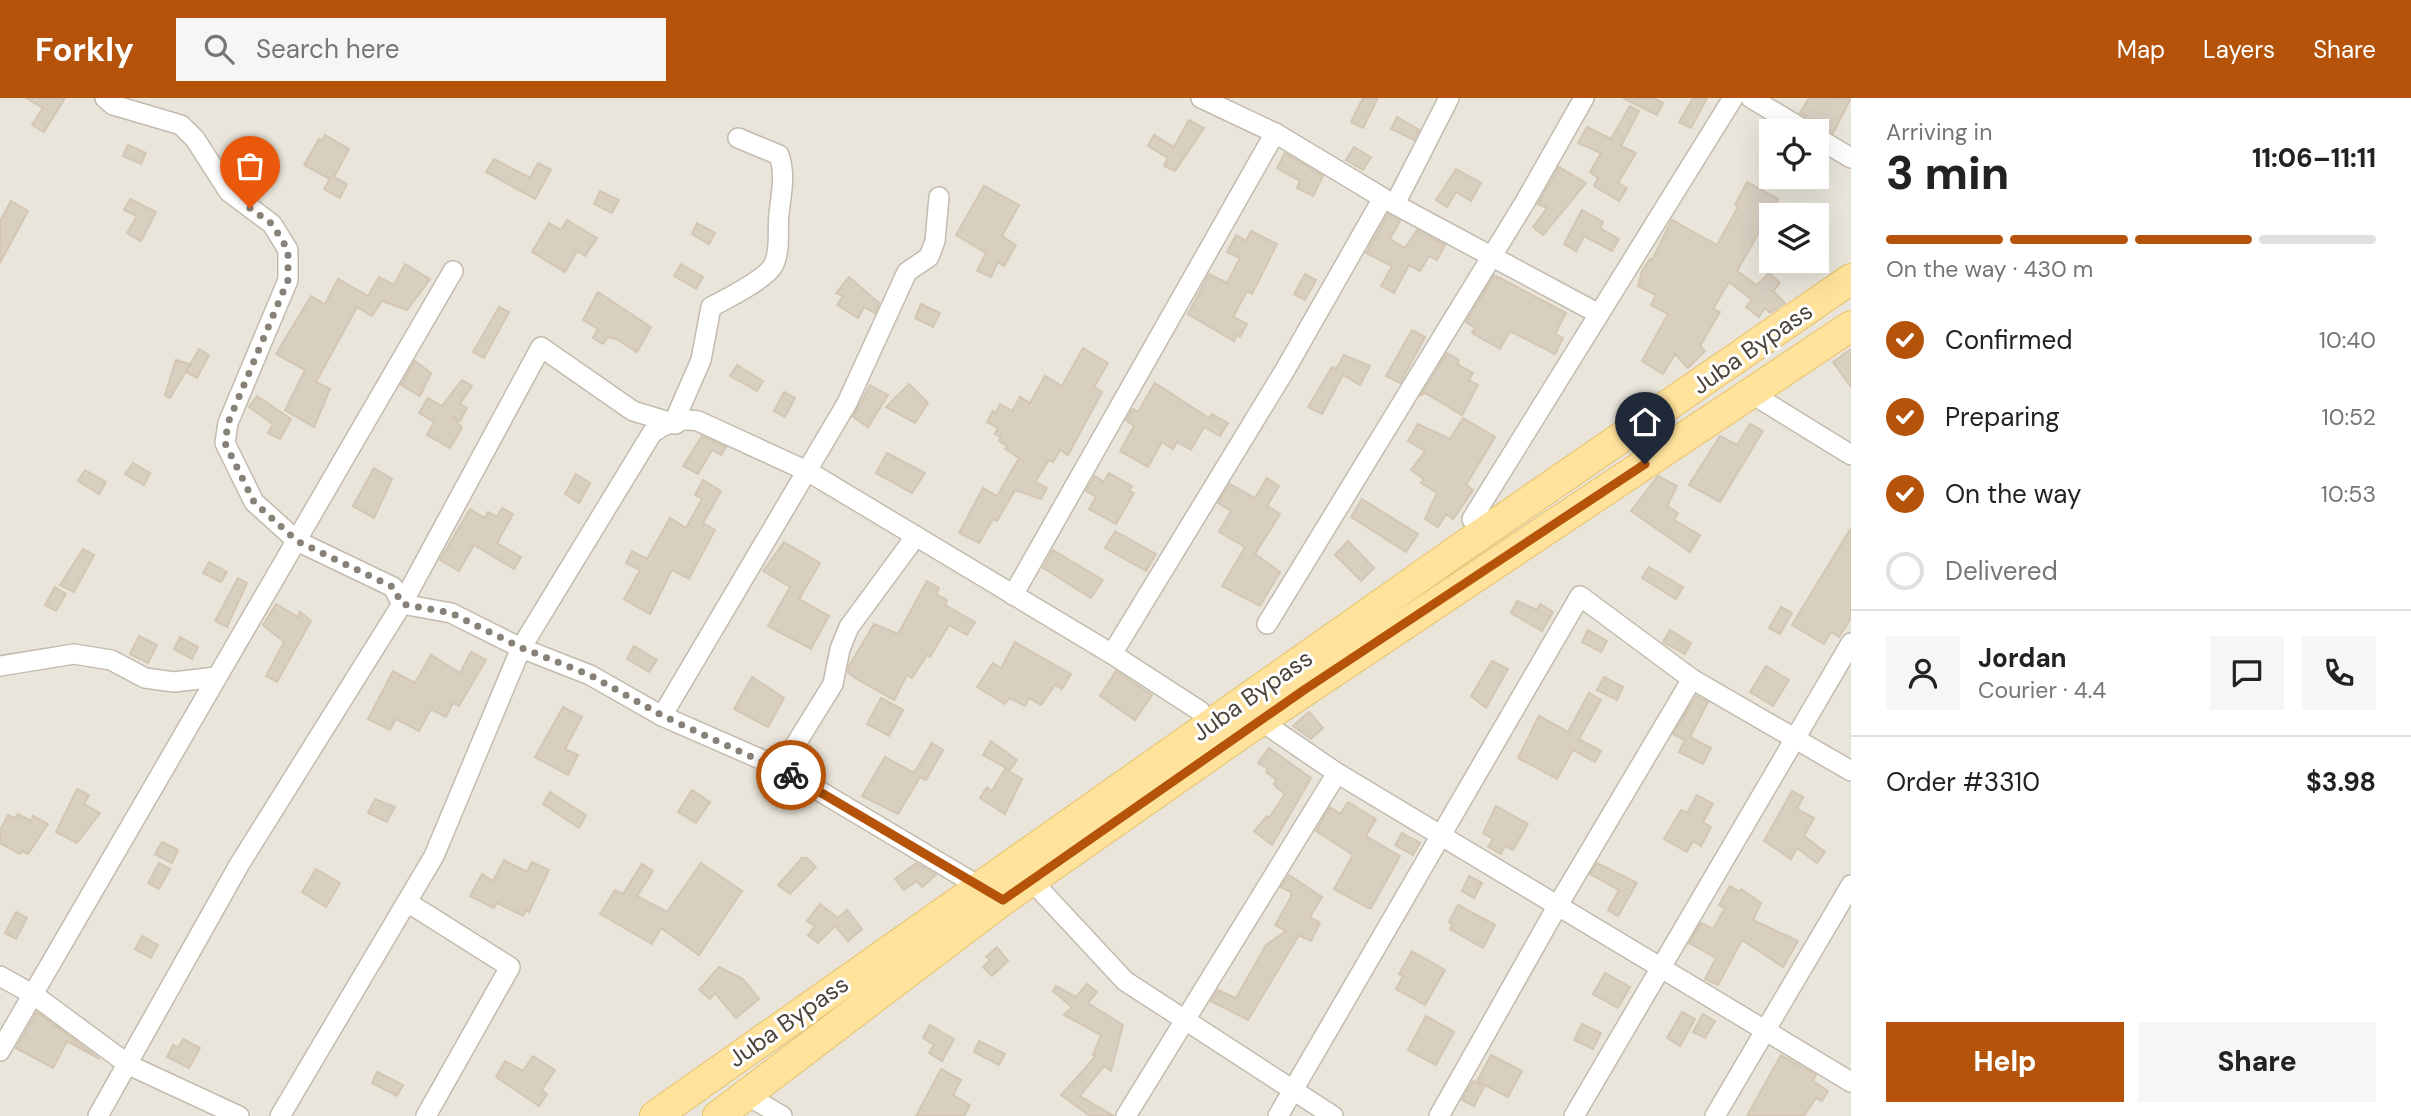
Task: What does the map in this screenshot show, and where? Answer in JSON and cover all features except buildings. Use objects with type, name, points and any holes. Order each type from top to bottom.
[{"type":"main road","name":"Juba Bypass","points":[[655,1116],[1458,550],[1851,279]]},
{"type":"main road","name":"Juba Bypass","points":[[718,1116],[1003,900],[1261,721],[1851,326]]},
{"type":"street","points":[[105,98],[113,105],[181,125],[195,139],[229,192],[272,224],[288,250],[288,280],[228,423],[225,443],[254,502],[297,541],[393,587],[402,604]]},
{"type":"street","points":[[1202,98],[1275,133],[1389,201],[1492,254],[1599,314]]},
{"type":"street","points":[[1112,654],[1449,98]]},
{"type":"street","points":[[1267,624],[1584,98]]},
{"type":"street","points":[[1472,519],[1733,98]]},
{"type":"street","points":[[1751,98],[1786,119]]},
{"type":"street","points":[[1013,595],[1275,133]]},
{"type":"street","points":[[673,424],[701,360],[711,307],[753,282],[773,266],[779,239],[778,219],[785,172],[779,155],[738,138]]},
{"type":"street","points":[[1829,145],[1851,158]]},
{"type":"street","points":[[663,716],[809,472],[847,403],[907,272],[929,257],[933,250],[939,197]]},
{"type":"street","points":[[0,1052],[453,271]]},
{"type":"street","points":[[98,1116],[239,865],[402,604],[541,347],[633,411],[673,424],[698,421]]},
{"type":"street","points":[[1752,394],[1851,455]]},
{"type":"street","points":[[280,1116],[433,856],[522,648],[652,433],[680,418],[698,421],[809,472],[1112,654],[1200,711]]},
{"type":"street","points":[[781,768],[833,684],[840,649],[849,627],[916,536]]},
{"type":"street","points":[[1278,1116],[1442,838],[1580,596],[1692,679],[1851,771]]},
{"type":"street","points":[[402,604],[451,613],[522,648],[590,675],[663,716],[781,768],[1003,900]]},
{"type":"street","points":[[1574,1116],[1851,643]]},
{"type":"street","points":[[0,666],[74,654],[111,660],[145,678],[174,681],[216,677]]},
{"type":"street","points":[[1439,1116],[1558,905],[1692,679]]},
{"type":"street","points":[[1261,721],[1336,773],[1442,838],[1851,1082]]},
{"type":"street","points":[[1126,1116],[1336,773]]},
{"type":"street","points":[[1032,881],[1125,981],[1333,1116]]},
{"type":"street","points":[[1715,1116],[1851,885]]},
{"type":"street","points":[[407,902],[510,967],[426,1116]]},
{"type":"street","points":[[0,976],[34,995],[129,1065],[239,1116]]},
{"type":"street","points":[[747,1095],[782,1116]]},
{"type":"shaded area","points":[[0,98],[1851,98],[1851,1116],[0,1116]]},
{"type":"way so far","points":[[250,208],[272,224],[288,250],[288,280],[228,423],[225,443],[254,502],[297,541],[393,587],[402,604],[451,613],[522,648],[590,675],[663,716],[781,768],[791,775]]},
{"type":"route","points":[[791,775],[1003,900],[1304,690],[1645,464]]}]
